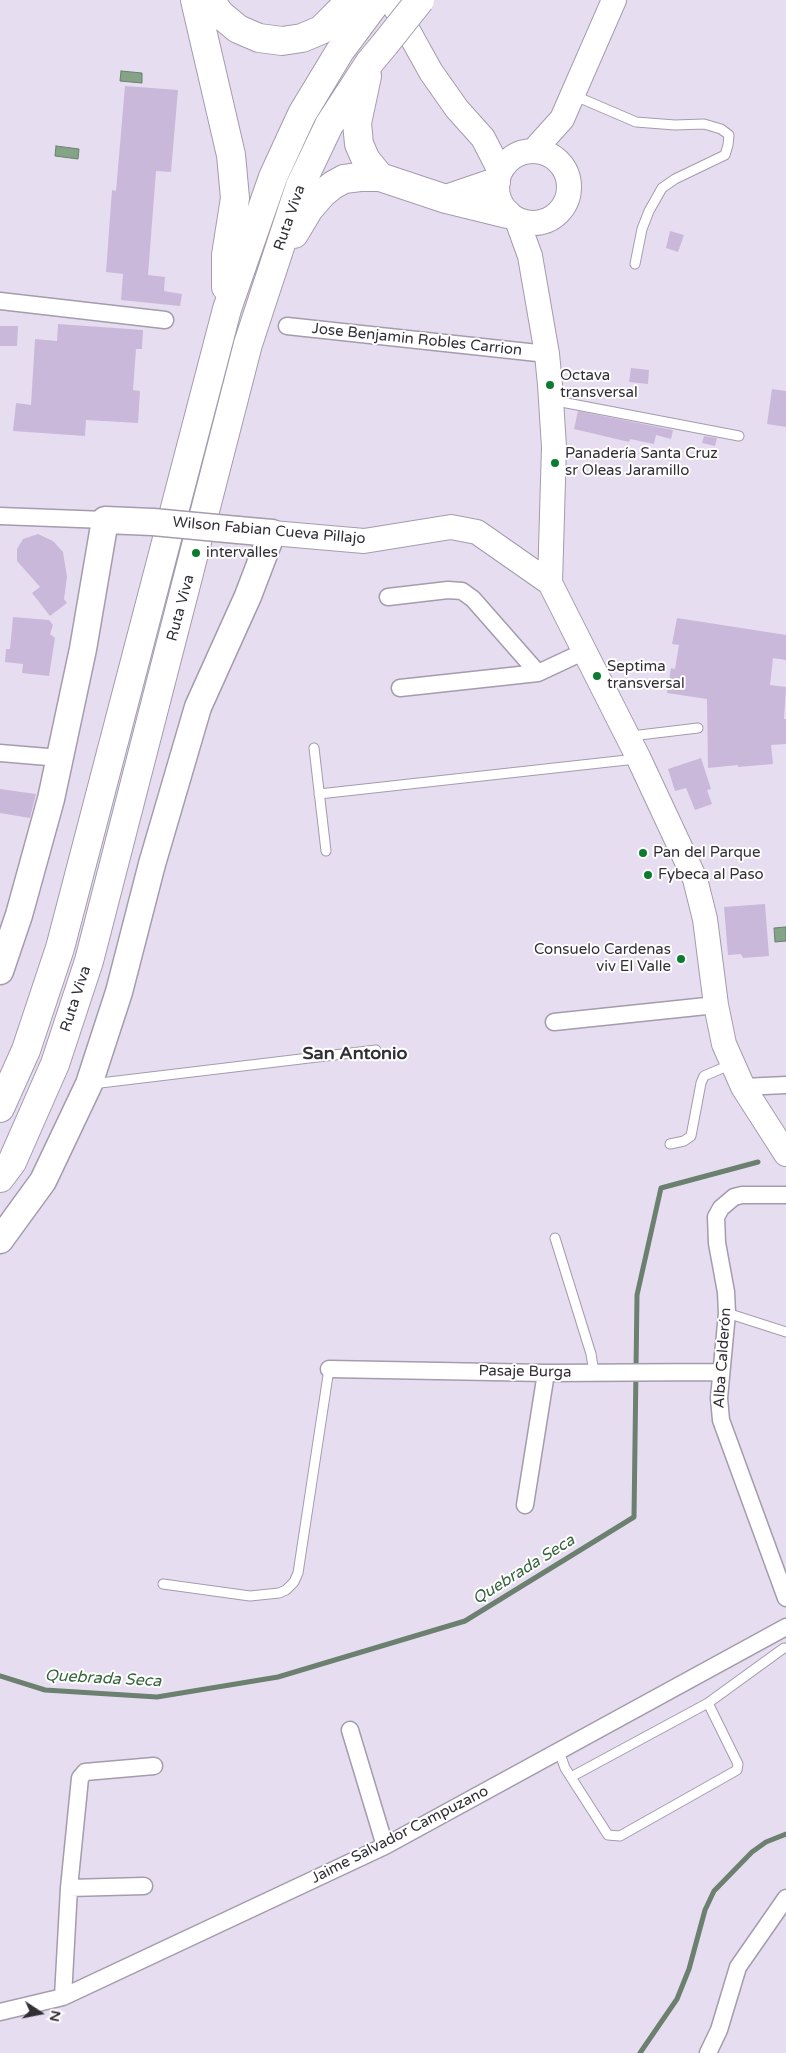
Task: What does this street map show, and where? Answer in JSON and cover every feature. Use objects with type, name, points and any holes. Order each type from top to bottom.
[{"type":"highway","points":[[195,0],[231,155],[235,198],[226,256],[227,309]]},
{"type":"highway","points":[[210,0],[220,14],[238,29],[260,38],[282,41],[302,38],[321,30],[365,5]]},
{"type":"highway","name":"Ruta Viva","points":[[0,1178],[12,1162],[55,1064],[89,961],[248,344],[300,186],[328,125],[377,53],[420,0]]},
{"type":"highway","name":"Ruta Viva","points":[[0,1108],[26,1050],[60,948],[227,309],[273,177],[302,114],[365,5]]},
{"type":"highway","points":[[377,53],[357,123],[359,144],[366,160],[380,177]]},
{"type":"highway","points":[[446,199],[512,165]]},
{"type":"highway","points":[[273,269],[309,210],[333,184],[344,179],[380,177],[446,199],[521,219]]},
{"type":"main road","points":[[391,0],[431,72],[457,109],[512,165]]},
{"type":"main road","points":[[558,160],[562,119],[614,0]]},
{"type":"main road","points":[[512,165],[547,153],[558,160],[568,178],[568,198],[557,214],[549,220],[521,219],[500,205],[497,194],[512,165],[562,119]]},
{"type":"main road","points":[[521,219],[530,256],[547,354],[551,400],[554,447],[550,583],[628,736],[695,879],[705,920],[716,1005],[724,1044],[743,1087],[786,1154]]},
{"type":"main road","points":[[0,971],[19,916],[51,799],[83,649],[106,520]]},
{"type":"main road","name":"Wilson Fabian Cueva Pillajo","points":[[106,520],[153,522],[364,541],[451,528],[477,532],[550,583]]},
{"type":"main road","points":[[0,1240],[43,1181],[89,1084],[119,992],[152,864],[198,708],[248,596],[272,533]]},
{"type":"street","points":[[0,302],[165,320]]},
{"type":"street","name":"Jose Benjamin Robles Carrion","points":[[287,326],[547,354]]},
{"type":"street","name":"Wilson Fabian Cueva Pillajo","points":[[0,516],[106,520]]},
{"type":"street","points":[[388,597],[448,590],[462,591],[474,599],[538,673]]},
{"type":"street","points":[[400,688],[538,673],[585,651]]},
{"type":"street","points":[[0,752],[60,758]]},
{"type":"street","points":[[554,1022],[716,1005]]},
{"type":"street","points":[[743,1087],[786,1085]]},
{"type":"street","name":"Alba Calderón","points":[[786,1195],[742,1195],[727,1201],[716,1217],[717,1243],[728,1313],[719,1398],[720,1420],[779,1558],[786,1598]]},
{"type":"street","name":"Pasaje Burga","points":[[329,1369],[546,1373],[721,1372]]},
{"type":"street","points":[[526,1505],[546,1373]]},
{"type":"street","name":"Jaime Salvador Campuzano","points":[[0,2012],[63,1997],[385,1846],[786,1627]]},
{"type":"street","points":[[350,1730],[385,1846]]},
{"type":"street","points":[[63,1997],[70,1888],[81,1774],[84,1772],[154,1766]]},
{"type":"street","points":[[70,1888],[144,1886]]},
{"type":"street","points":[[708,2053],[719,2030],[738,1968],[786,1898]]},
{"type":"lane","points":[[573,95],[636,122],[675,125],[704,124],[721,129],[729,135],[725,155],[675,179],[662,188],[645,220],[635,264]]},
{"type":"lane","points":[[551,400],[739,436]]},
{"type":"lane","points":[[628,736],[698,728]]},
{"type":"lane","points":[[314,748],[326,851]]},
{"type":"lane","points":[[319,794],[639,759]]},
{"type":"lane","points":[[89,1084],[376,1050]]},
{"type":"lane","points":[[670,1144],[684,1141],[691,1136],[704,1076],[732,1064]]},
{"type":"lane","points":[[556,1238],[591,1354],[594,1373]]},
{"type":"lane","points":[[728,1313],[786,1332]]},
{"type":"lane","points":[[163,1584],[250,1596],[279,1594],[294,1582],[298,1573],[329,1369]]},
{"type":"lane","points":[[571,1777],[708,1703],[784,1648]]},
{"type":"lane","points":[[559,1751],[565,1768],[608,1834],[620,1836],[737,1770],[738,1764],[708,1703]]},
{"type":"shaded area","points":[[121,71],[142,73],[142,83],[120,81]]},
{"type":"shaded area","points":[[56,146],[79,149],[78,159],[55,156]]},
{"type":"shaded area","points":[[786,927],[786,941],[775,942],[774,928]]},
{"type":"building","points":[[125,86],[178,90],[171,172],[156,171],[148,275],[165,277],[164,291],[182,294],[180,306],[121,300],[123,274],[106,272],[112,190],[116,191]]},
{"type":"building","points":[[670,231],[684,235],[678,252],[666,248]]},
{"type":"building","points":[[58,324],[143,330],[142,349],[136,349],[133,390],[140,391],[138,423],[86,420],[85,436],[13,431],[16,403],[31,405],[35,339],[57,341]]},
{"type":"building","points":[[0,326],[18,326],[17,346],[0,346]]},
{"type":"building","points":[[631,368],[649,370],[648,384],[629,382]]},
{"type":"building","points":[[772,389],[786,391],[786,427],[767,424]]},
{"type":"building","points":[[578,411],[673,430],[671,439],[656,435],[654,444],[630,439],[629,442],[574,429]]},
{"type":"building","points":[[704,436],[717,438],[715,446],[702,443]]},
{"type":"building","points":[[38,534],[53,541],[63,552],[67,577],[64,599],[67,603],[50,616],[32,593],[40,587],[17,561],[17,549],[23,539]]},
{"type":"building","points":[[13,617],[49,620],[53,625],[50,634],[55,638],[49,676],[22,673],[23,664],[5,662],[6,649],[10,649]]},
{"type":"building","points":[[677,618],[786,635],[786,660],[773,658],[770,685],[786,687],[784,719],[786,719],[786,744],[771,745],[773,764],[708,768],[707,699],[667,693],[671,668],[675,669],[679,645],[672,644]]},
{"type":"building","points":[[701,758],[711,789],[707,790],[712,804],[695,810],[686,788],[675,791],[668,769]]},
{"type":"building","points":[[0,789],[36,794],[30,818],[0,813]]},
{"type":"building","points":[[765,904],[769,956],[743,958],[741,954],[728,955],[724,907]]},
{"type":"waterway","name":"Quebrada Seca","points":[[0,1676],[45,1690],[157,1697],[278,1677],[465,1621],[634,1517],[637,1295],[661,1188],[758,1162]]},
{"type":"waterway","points":[[640,2053],[677,1999],[689,1969],[705,1910],[714,1891],[752,1852],[766,1842],[786,1834]]},
{"type":"place","name":"Octava transversal","points":[[550,385]]},
{"type":"place","name":"Panadería Santa Cruz sr Oleas Jaramillo","points":[[555,463]]},
{"type":"place","name":"intervalles","points":[[196,553]]},
{"type":"place","name":"Septima transversal","points":[[597,676]]},
{"type":"place","name":"Pan del Parque","points":[[643,853]]},
{"type":"place","name":"Fybeca al Paso","points":[[648,875]]},
{"type":"place","name":"Consuelo Cardenas viv El Valle","points":[[681,959]]},
{"type":"district","name":"San Antonio","points":[[355,1054]]}]
